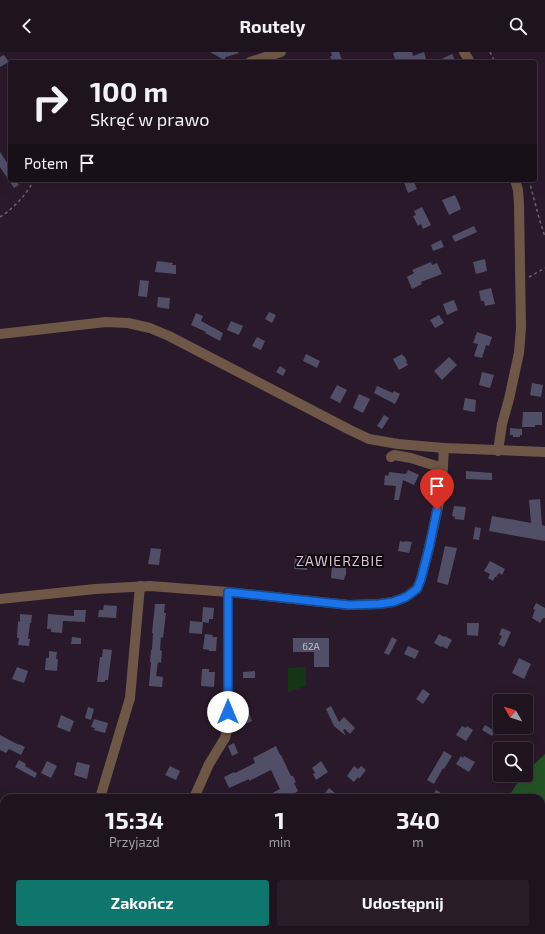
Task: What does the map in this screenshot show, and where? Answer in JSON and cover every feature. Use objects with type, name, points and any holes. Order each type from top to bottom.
[{"type":"street","points":[[256,60],[281,52]]},
{"type":"street","points":[[498,451],[502,424],[519,353],[521,328],[519,204],[516,182]]},
{"type":"street","points":[[0,334],[106,322],[128,323],[150,328],[170,336],[343,427],[369,439],[398,444],[444,448],[545,452]]},
{"type":"street","points":[[0,599],[140,586],[228,592],[349,605],[393,602],[406,597],[417,589],[425,567],[440,498],[444,448]]},
{"type":"street","points":[[392,457],[394,455],[411,458],[443,467]]},
{"type":"street","points":[[101,794],[130,698],[140,586]]},
{"type":"street","points":[[196,794],[209,764],[225,738],[228,726],[228,592]]},
{"type":"path","points":[[0,217],[8,211],[29,189],[33,182]]},
{"type":"path","points":[[530,182],[545,237]]},
{"type":"path","points":[[520,285],[529,277],[545,268]]},
{"type":"green space","points":[[306,667],[306,686],[288,692],[288,668]]},
{"type":"green space","points":[[545,754],[545,794],[510,794],[518,782],[533,782],[533,765]]},
{"type":"building","points":[[210,52],[239,53],[226,57],[224,60]]},
{"type":"building","points":[[331,52],[339,52],[342,60],[331,60],[330,56],[332,56]]},
{"type":"building","points":[[412,52],[413,56],[424,52],[426,60],[395,60],[393,53]]},
{"type":"building","points":[[452,54],[455,60],[439,60]]},
{"type":"building","points":[[4,55],[8,63],[0,67],[0,57]]},
{"type":"building","points":[[0,152],[8,164],[8,179],[0,167]]},
{"type":"building","points":[[10,182],[17,182],[19,185],[14,188]]},
{"type":"building","points":[[404,182],[414,182],[417,189],[408,193]]},
{"type":"building","points":[[455,195],[461,209],[449,215],[442,200]]},
{"type":"building","points":[[422,207],[431,225],[423,229],[421,224],[418,226],[413,216],[416,215],[414,211]]},
{"type":"building","points":[[474,226],[477,232],[455,242],[452,236]]},
{"type":"building","points":[[441,240],[444,247],[433,251],[431,245]]},
{"type":"building","points":[[485,259],[487,271],[476,274],[473,262]]},
{"type":"building","points":[[157,261],[173,263],[172,265],[176,265],[176,274],[155,272]]},
{"type":"building","points":[[431,262],[432,265],[437,263],[442,274],[421,282],[422,284],[412,289],[407,277],[414,273],[412,270]]},
{"type":"building","points":[[140,280],[149,281],[147,297],[138,296]]},
{"type":"building","points":[[491,288],[495,304],[485,306],[484,301],[481,301],[479,291]]},
{"type":"building","points":[[158,297],[170,298],[169,309],[157,307]]},
{"type":"building","points":[[454,300],[458,310],[447,315],[443,304]]},
{"type":"building","points":[[269,312],[276,315],[272,323],[265,319]]},
{"type":"building","points":[[196,313],[203,316],[201,321],[223,333],[220,341],[191,325]]},
{"type":"building","points":[[439,315],[444,323],[435,328],[430,320]]},
{"type":"building","points":[[231,321],[243,326],[239,335],[227,330]]},
{"type":"building","points":[[477,332],[492,337],[489,346],[486,345],[482,358],[474,356],[478,344],[473,343]]},
{"type":"building","points":[[257,337],[265,341],[261,350],[252,346]]},
{"type":"building","points":[[306,354],[320,361],[317,368],[303,361]]},
{"type":"building","points":[[402,354],[408,365],[399,370],[393,359]]},
{"type":"building","points":[[449,357],[457,365],[442,380],[434,371]]},
{"type":"building","points":[[280,366],[286,370],[283,376],[276,372]]},
{"type":"building","points":[[482,372],[494,375],[490,388],[479,385]]},
{"type":"building","points":[[532,383],[543,385],[541,397],[530,395]]},
{"type":"building","points":[[337,385],[347,390],[340,403],[330,398]]},
{"type":"building","points":[[377,386],[393,393],[394,391],[400,394],[395,404],[374,393]]},
{"type":"building","points":[[359,394],[370,399],[363,413],[353,408]]},
{"type":"building","points":[[465,398],[476,400],[475,412],[463,410]]},
{"type":"building","points":[[523,412],[542,412],[542,425],[535,425],[535,427],[522,427]]},
{"type":"building","points":[[384,415],[389,418],[382,429],[377,426]]},
{"type":"building","points":[[510,428],[522,429],[522,435],[520,435],[520,437],[513,437],[513,435],[510,435]]},
{"type":"building","points":[[408,470],[419,475],[414,485],[403,480],[399,500],[394,500],[396,486],[384,485],[385,475],[388,476],[389,472],[405,474]]},
{"type":"building","points":[[466,471],[492,473],[492,480],[466,479]]},
{"type":"building","points":[[540,499],[542,525],[545,526],[545,541],[489,531],[492,516],[531,523],[529,500]]},
{"type":"building","points":[[454,506],[466,507],[464,520],[455,519],[455,517],[452,516]]},
{"type":"building","points":[[475,527],[481,528],[479,540],[473,539]]},
{"type":"building","points":[[400,541],[412,542],[409,553],[398,551]]},
{"type":"building","points":[[445,546],[457,548],[448,585],[437,582]]},
{"type":"building","points":[[151,548],[161,549],[159,565],[148,564]]},
{"type":"building","points":[[295,554],[308,555],[307,570],[294,569]]},
{"type":"building","points":[[490,561],[505,569],[502,575],[499,573],[493,581],[488,578],[490,574],[484,571]]},
{"type":"building","points":[[332,565],[346,567],[346,575],[344,580],[331,578]]},
{"type":"building","points":[[536,603],[545,608],[545,618],[543,618],[540,623],[532,618],[535,610],[533,609]]},
{"type":"building","points":[[155,604],[165,604],[164,613],[166,613],[163,638],[161,637],[161,663],[158,662],[156,676],[163,677],[162,687],[149,686]]},
{"type":"building","points":[[104,605],[117,606],[116,618],[98,617],[99,610],[103,610]]},
{"type":"building","points":[[203,607],[214,608],[213,619],[209,619],[209,623],[203,622],[202,634],[189,633],[190,621],[202,622]]},
{"type":"building","points":[[74,610],[86,610],[85,622],[63,621],[62,633],[51,632],[51,629],[47,629],[48,614],[74,616]]},
{"type":"building","points":[[20,614],[32,615],[28,639],[30,639],[29,646],[18,645],[18,621],[20,622]]},
{"type":"building","points":[[467,623],[479,623],[478,636],[467,635]]},
{"type":"building","points":[[502,628],[511,632],[504,647],[498,644],[502,636],[499,635]]},
{"type":"building","points":[[205,634],[213,635],[212,637],[217,637],[216,651],[203,649]]},
{"type":"building","points":[[439,634],[452,640],[447,649],[434,643]]},
{"type":"building","points":[[72,637],[81,638],[81,644],[71,644]]},
{"type":"building","points":[[392,637],[397,640],[389,655],[384,653]]},
{"type":"building","points":[[293,638],[329,638],[329,667],[314,667],[314,652],[293,652]]},
{"type":"building","points":[[408,646],[419,651],[415,659],[404,654]]},
{"type":"building","points":[[103,649],[112,650],[108,680],[105,680],[105,682],[97,682],[100,657],[102,657]]},
{"type":"building","points":[[49,651],[57,652],[57,671],[45,670],[46,658],[49,658]]},
{"type":"building","points":[[519,658],[531,664],[524,679],[512,673]]},
{"type":"building","points":[[17,667],[28,671],[24,683],[12,679]]},
{"type":"building","points":[[202,669],[209,669],[209,672],[215,672],[214,687],[201,686]]},
{"type":"building","points":[[255,671],[255,678],[243,678],[243,672]]},
{"type":"building","points":[[423,689],[430,694],[423,704],[416,699]]},
{"type":"building","points":[[331,706],[339,722],[344,717],[355,728],[350,734],[345,729],[343,730],[346,736],[334,726],[326,709]]},
{"type":"building","points":[[88,707],[94,709],[91,720],[85,718]]},
{"type":"building","points":[[248,710],[252,721],[241,726],[238,716]]},
{"type":"building","points":[[61,715],[74,721],[70,732],[57,727]]},
{"type":"building","points":[[94,719],[108,723],[105,733],[94,730],[95,728],[91,727]]},
{"type":"building","points":[[485,725],[493,730],[493,734],[492,736],[482,730]]},
{"type":"building","points":[[462,726],[466,728],[467,726],[473,730],[466,741],[456,735]]},
{"type":"building","points":[[0,735],[25,747],[21,755],[9,749],[6,753],[0,750]]},
{"type":"building","points":[[234,743],[238,753],[232,756],[228,746]]},
{"type":"building","points":[[276,746],[291,776],[293,776],[296,782],[294,783],[298,791],[294,794],[271,794],[280,789],[271,770],[249,781],[249,779],[229,788],[224,777],[255,763],[253,758]]},
{"type":"building","points":[[444,751],[452,756],[434,784],[427,780]]},
{"type":"building","points":[[461,756],[475,762],[469,772],[456,764]]},
{"type":"building","points":[[19,760],[26,764],[25,766],[37,773],[35,778],[15,767]]},
{"type":"building","points":[[47,761],[57,766],[51,778],[41,773]]},
{"type":"building","points":[[321,761],[328,772],[316,780],[313,774],[315,773],[312,768]]},
{"type":"building","points":[[77,762],[90,765],[87,779],[74,775]]},
{"type":"building","points":[[170,766],[180,771],[176,780],[165,775]]},
{"type":"building","points":[[354,766],[358,769],[361,766],[366,770],[359,779],[358,777],[354,782],[347,776]]},
{"type":"building","points":[[329,788],[336,794],[324,794]]},
{"type":"building","points":[[436,790],[442,794],[434,794]]},
{"type":"district","name":"ZAWIERZBIE","points":[[340,561]]},
{"type":"route","points":[[228,712],[228,592],[349,605],[379,604],[393,602],[406,597],[417,589],[421,579],[437,510]]}]
